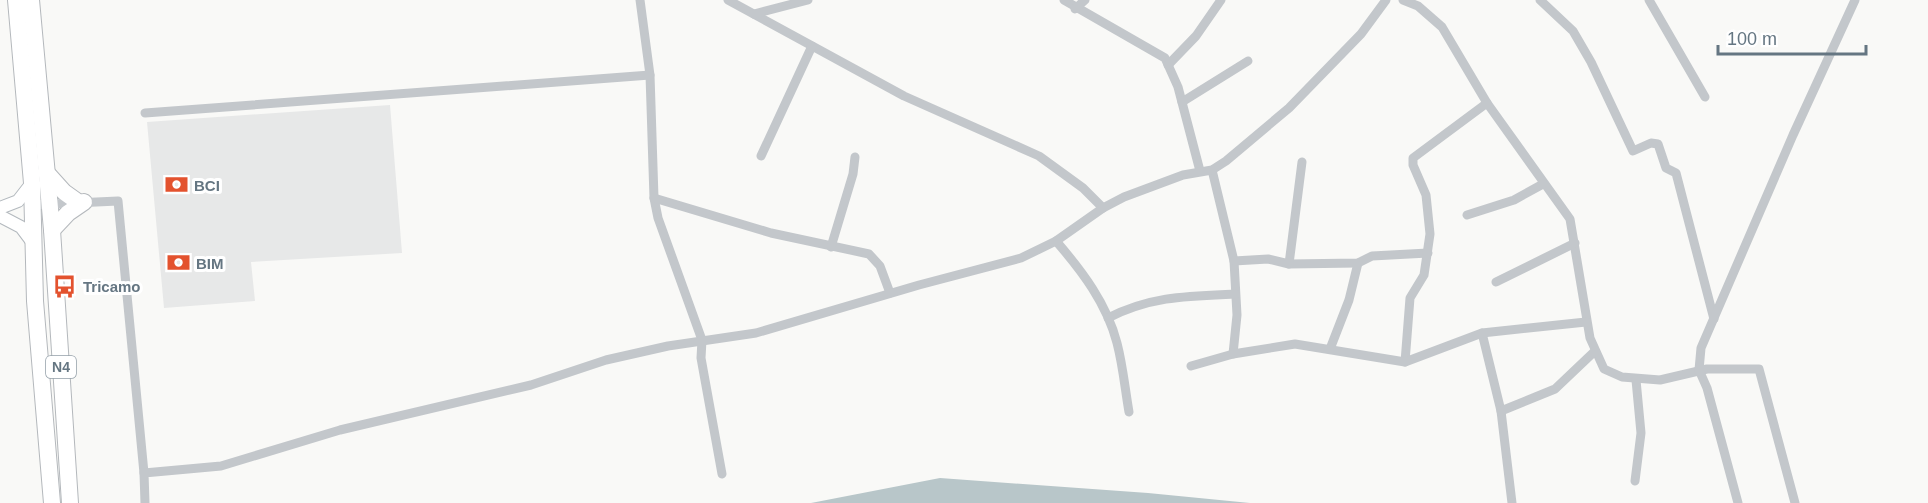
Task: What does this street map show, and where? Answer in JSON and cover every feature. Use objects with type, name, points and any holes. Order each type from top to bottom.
[{"type":"highway","name":"N4","points":[[16,0],[32,183],[38,346],[52,503]]},
{"type":"highway","name":"N4","points":[[31,0],[50,204],[70,503]]},
{"type":"highway","points":[[46,172],[64,192],[81,202],[52,230]]},
{"type":"street","points":[[640,0],[650,75],[654,198],[658,218],[702,340],[701,358],[722,474]]},
{"type":"street","points":[[728,0],[904,96],[1039,156],[1083,188],[1103,208]]},
{"type":"street","points":[[754,14],[808,0]]},
{"type":"street","points":[[1064,0],[1075,9],[1165,58],[1182,102],[1200,171]]},
{"type":"street","points":[[1075,9],[1085,0]]},
{"type":"street","points":[[1168,65],[1196,36],[1221,0]]},
{"type":"street","points":[[144,473],[221,466],[340,430],[531,385],[606,360],[702,340],[756,333],[890,293],[1021,258],[1056,242],[1103,208],[1124,197],[1200,171],[1212,170],[1246,147],[1289,108],[1361,34],[1386,0]]},
{"type":"street","points":[[1403,0],[1418,6],[1442,27],[1487,103],[1570,219],[1586,322],[1600,363],[1609,373],[1636,380],[1670,379],[1699,370],[1759,369],[1795,503]]},
{"type":"street","points":[[1540,0],[1573,31],[1591,62],[1633,151],[1651,143],[1658,144],[1666,168],[1676,173],[1714,319]]},
{"type":"street","points":[[1649,0],[1705,96]]},
{"type":"street","points":[[1738,503],[1707,388],[1699,370],[1701,348],[1788,146],[1855,0]]},
{"type":"street","points":[[761,156],[812,46]]},
{"type":"street","points":[[1182,102],[1248,61]]},
{"type":"street","points":[[145,113],[650,75]]},
{"type":"street","points":[[1405,362],[1410,298],[1424,275],[1430,234],[1426,195],[1413,165],[1413,158],[1487,103]]},
{"type":"street","points":[[831,248],[854,174],[855,157]]},
{"type":"street","points":[[1289,264],[1302,162]]},
{"type":"street","points":[[1212,170],[1234,261],[1237,315],[1233,354]]},
{"type":"street","points":[[0,208],[18,201],[32,183]]},
{"type":"street","points":[[1467,215],[1514,200],[1543,184]]},
{"type":"street","points":[[654,198],[771,233],[831,248],[870,254],[880,266],[890,293]]},
{"type":"street","points":[[32,205],[118,201],[145,503]]},
{"type":"street","points":[[0,216],[21,227],[33,243]]},
{"type":"street","points":[[1056,242],[1097,296],[1108,318],[1117,343],[1129,412]]},
{"type":"street","points":[[1496,282],[1575,243]]},
{"type":"street","points":[[1234,261],[1268,260],[1289,264],[1358,263],[1372,256],[1428,253]]},
{"type":"street","points":[[1330,349],[1349,300],[1358,263]]},
{"type":"street","points":[[1108,318],[1128,307],[1163,298],[1235,294]]},
{"type":"street","points":[[1191,366],[1233,354],[1295,344],[1405,362],[1482,333],[1586,322]]},
{"type":"street","points":[[1482,333],[1501,411],[1512,503]]},
{"type":"street","points":[[1501,411],[1555,389],[1595,351]]},
{"type":"street","points":[[1635,481],[1641,433],[1636,380]]},
{"type":"shaded area","points":[[390,105],[402,253],[251,262],[255,301],[164,308],[147,122]]},
{"type":"shaded area","points":[[940,478],[1148,493],[1250,503],[811,503]]},
{"type":"place","name":"BCI","points":[[176,185]]},
{"type":"place","name":"BIM","points":[[178,263]]},
{"type":"place","name":"Tricamo","points":[[65,286]]}]
